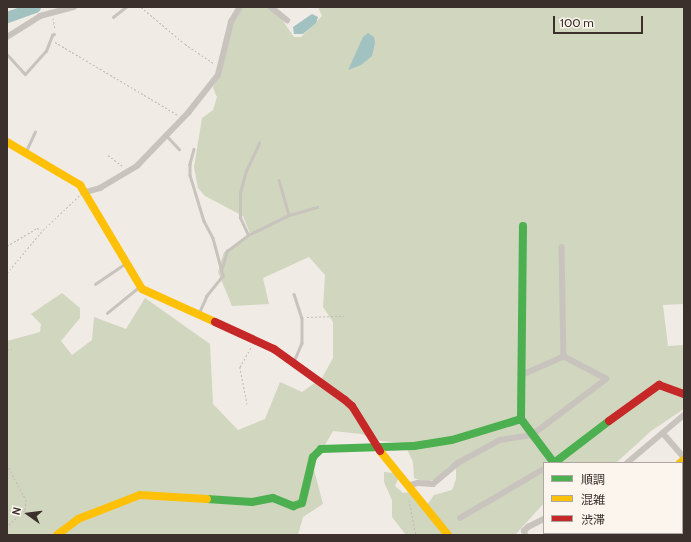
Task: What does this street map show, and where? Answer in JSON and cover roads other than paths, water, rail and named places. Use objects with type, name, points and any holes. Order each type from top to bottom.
[{"type":"street","points":[[7,37],[30,21],[74,7]]},
{"type":"street","points":[[83,193],[100,188],[129,172],[182,120],[208,90],[218,75],[231,22],[240,7]]},
{"type":"street","points":[[271,7],[287,20]]},
{"type":"street","points":[[7,142],[80,185],[83,193],[139,286],[198,315],[274,349],[352,406],[377,447],[448,535]]},
{"type":"street","points":[[523,226],[523,375],[521,418],[553,462]]},
{"type":"street","points":[[562,247],[564,357]]},
{"type":"street","points":[[523,375],[564,357]]},
{"type":"street","points":[[408,486],[418,483],[433,484],[458,463],[500,440],[532,434],[606,379],[564,357]]},
{"type":"street","points":[[555,462],[650,390],[659,386],[684,394]]},
{"type":"street","points":[[628,462],[684,414]]},
{"type":"street","points":[[57,535],[78,518],[140,495],[252,502],[273,498],[293,506],[302,504],[310,466],[317,452],[324,448],[414,446],[452,440],[521,418]]},
{"type":"street","points":[[663,433],[684,458]]},
{"type":"street","points":[[460,518],[543,470]]},
{"type":"street","points":[[525,535],[524,531],[528,527],[543,520]]},
{"type":"lane","points":[[113,17],[126,7]]},
{"type":"lane","points":[[7,54],[25,74],[46,51],[52,35],[54,34]]},
{"type":"lane","points":[[25,153],[35,132]]},
{"type":"lane","points":[[166,136],[179,149]]},
{"type":"lane","points":[[248,235],[240,218],[240,193],[246,170],[259,143]]},
{"type":"lane","points":[[194,149],[190,164],[191,180],[222,268]]},
{"type":"lane","points":[[279,180],[289,215]]},
{"type":"lane","points":[[198,315],[207,296],[222,279],[222,268],[227,251],[248,235],[289,215],[317,207]]},
{"type":"lane","points":[[95,284],[125,264]]},
{"type":"lane","points":[[107,313],[139,286]]},
{"type":"lane","points":[[294,294],[302,318],[302,343],[294,363]]},
{"type":"water","points":[[312,14],[318,17],[316,23],[303,34],[294,34],[293,27]]},
{"type":"water","points":[[368,33],[374,37],[375,43],[372,56],[361,65],[348,70],[363,37]]},
{"type":"waterway","points":[[7,17],[35,7]]}]
